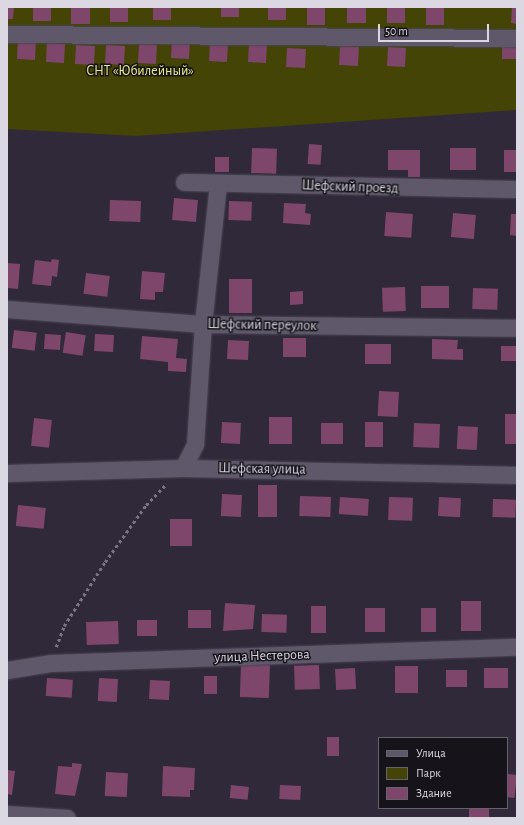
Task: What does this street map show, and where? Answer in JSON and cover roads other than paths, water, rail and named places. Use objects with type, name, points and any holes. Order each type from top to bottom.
[{"type":"street","points":[[7,34],[517,38]]},
{"type":"street","name":"Шефский проезд","points":[[184,182],[517,189]]},
{"type":"street","points":[[183,468],[195,444],[203,324],[218,183]]},
{"type":"street","name":"Шефский переулок","points":[[7,309],[203,324],[517,328]]},
{"type":"street","name":"Шефская улица","points":[[7,473],[183,468],[517,475]]},
{"type":"street","name":"улица Нестерова","points":[[7,670],[51,663],[517,647]]},
{"type":"street","points":[[7,814],[67,818]]},
{"type":"park label","name":"СНТ «Юбилейный»","points":[[140,71]]}]
